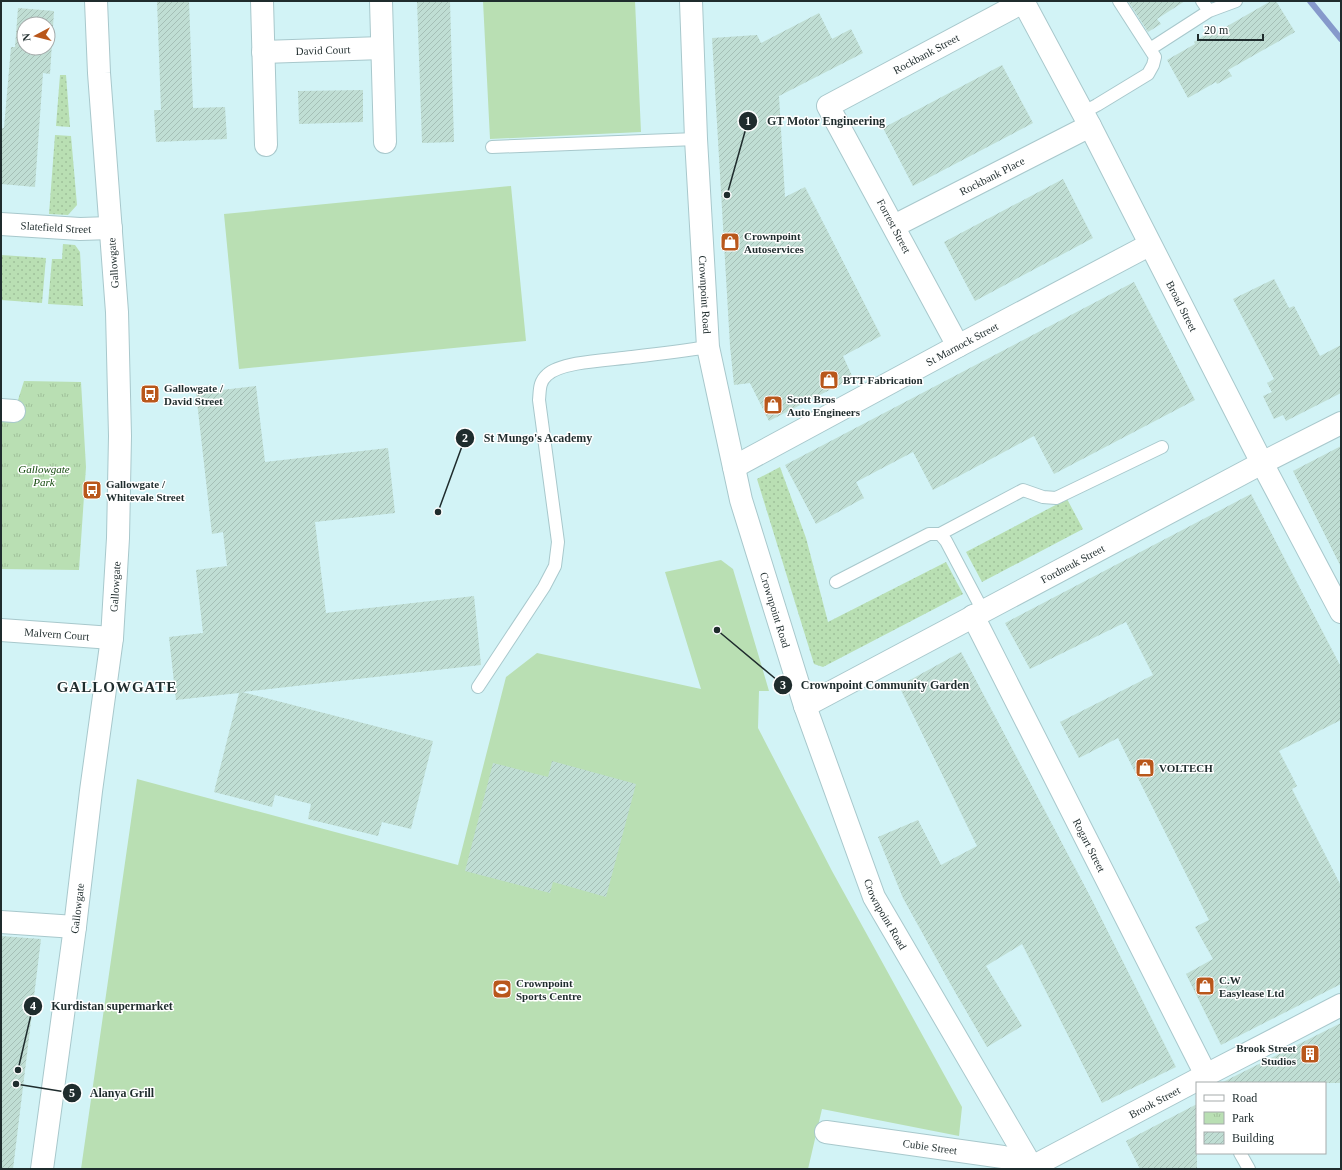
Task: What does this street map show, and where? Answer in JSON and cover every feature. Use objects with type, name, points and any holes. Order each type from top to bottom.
[{"type":"street","name":"Gallowgate","points":[[42,1169],[76,928],[91,791],[112,638],[118,538],[120,436],[117,312],[99,73],[96,1]]},
{"type":"street","points":[[262,1],[266,145]]},
{"type":"street","points":[[381,1],[385,142]]},
{"type":"street","name":"Crownpoint Road","points":[[691,1],[696,139],[708,347],[741,500],[805,706],[874,897],[1033,1168]]},
{"type":"street","name":"Rockbank Street","points":[[828,106],[1023,1]]},
{"type":"street","name":"Broad Street","points":[[1023,1],[1086,120],[1262,463],[1341,612]]},
{"type":"street","name":"David Court","points":[[263,52],[382,48]]},
{"type":"street","name":"Forrest Street","points":[[828,106],[958,346]]},
{"type":"street","name":"Rockbank Place","points":[[894,226],[1086,120]]},
{"type":"street","name":"Slatefield Street","points":[[1,224],[80,229],[111,228]]},
{"type":"street","name":"St Marnock Street","points":[[734,467],[958,346],[1150,245]]},
{"type":"street","name":"Fordneuk Street","points":[[805,706],[1262,463],[1341,423]]},
{"type":"street","name":"Rogart Street","points":[[978,613],[1206,1075]]},
{"type":"street","name":"Malvern Court","points":[[1,630],[112,638]]},
{"type":"street","points":[[1,922],[76,928]]},
{"type":"street","name":"Brook Street","points":[[1033,1168],[1206,1075],[1341,1005]]},
{"type":"street","name":"Cubie Street","points":[[826,1132],[1003,1157],[1033,1168]]},
{"type":"lane","points":[[1086,120],[1148,74],[1153,65],[1155,57],[1120,1]]},
{"type":"lane","points":[[1202,1],[1209,11]]},
{"type":"lane","points":[[1150,49],[1209,11],[1236,1]]},
{"type":"lane","points":[[492,146],[696,139]]},
{"type":"lane","points":[[478,687],[544,587],[555,566],[558,542],[539,400],[540,384],[547,375],[556,369],[587,361],[631,358],[708,347]]},
{"type":"lane","points":[[836,582],[929,534],[940,534],[1022,490],[1043,497],[1056,498],[1162,447]]},
{"type":"lane","points":[[940,534],[946,541],[978,613]]},
{"type":"lane","points":[[1241,1154],[1249,1169]]},
{"type":"green space","points":[[483,1],[635,1],[641,132],[490,139]]},
{"type":"green space","points":[[60,75],[66,75],[70,127],[56,126]]},
{"type":"green space","points":[[55,135],[71,136],[77,205],[68,215],[49,214]]},
{"type":"green space","points":[[511,186],[526,341],[239,369],[224,214]]},
{"type":"green space","points":[[63,244],[75,245],[80,252],[83,306],[48,304],[52,259],[62,259]]},
{"type":"green space","points":[[1,255],[46,258],[42,303],[1,300]]},
{"type":"green space","name":"Gallowgate Park","points":[[24,381],[81,382],[86,467],[79,570],[1,569],[1,415],[13,416]]},
{"type":"green space","points":[[780,467],[806,538],[828,622],[946,562],[963,594],[823,667],[814,664],[757,479]]},
{"type":"green space","points":[[1067,499],[1083,529],[982,582],[966,552]]},
{"type":"green space","name":"Crownpoint Sports Centre","points":[[721,560],[733,569],[769,691],[759,691],[758,728],[832,871],[962,1107],[959,1136],[822,1109],[808,1169],[81,1169],[137,779],[458,865],[506,677],[537,653],[701,689],[665,572]]},
{"type":"building","points":[[157,1],[189,1],[193,108],[225,107],[227,139],[156,142],[154,110],[161,110]]},
{"type":"building","points":[[417,1],[450,1],[454,142],[422,143]]},
{"type":"building","points":[[1128,1],[1185,1],[1157,19],[1161,24],[1148,32]]},
{"type":"building","points":[[1271,1],[1276,1],[1295,32],[1228,70],[1232,76],[1217,84],[1216,82],[1188,98],[1167,60],[1195,44],[1194,42],[1208,33],[1210,36]]},
{"type":"building","points":[[18,8],[54,11],[54,16],[17,16]]},
{"type":"building","points":[[819,13],[832,39],[851,29],[863,53],[779,96],[785,197],[805,187],[881,336],[843,356],[853,378],[769,421],[750,383],[734,385],[730,346],[712,38],[757,35],[761,43]]},
{"type":"building","points":[[16,34],[16,56],[51,56],[50,74],[43,73],[35,187],[1,184],[1,128],[4,128],[11,47],[15,47]]},
{"type":"building","points":[[1002,65],[1033,123],[913,186],[883,128]]},
{"type":"building","points":[[363,90],[363,122],[299,124],[298,91]]},
{"type":"building","points":[[1063,179],[1093,238],[975,301],[944,242]]},
{"type":"building","points":[[1274,279],[1289,308],[1294,306],[1320,356],[1341,345],[1341,393],[1286,421],[1283,415],[1274,419],[1263,396],[1272,392],[1267,383],[1274,379],[1233,299]]},
{"type":"building","points":[[1134,282],[1195,400],[1054,474],[1034,436],[933,490],[913,452],[856,482],[864,498],[816,524],[785,465]]},
{"type":"building","points":[[256,386],[265,462],[388,448],[395,513],[315,522],[326,613],[474,596],[481,665],[242,692],[433,741],[411,829],[382,822],[378,836],[308,819],[311,804],[275,795],[272,807],[214,792],[239,693],[176,700],[169,637],[203,633],[196,570],[227,566],[223,532],[212,534],[196,393]]},
{"type":"building","points":[[1341,446],[1341,567],[1293,471]]},
{"type":"building","points":[[1251,494],[1341,667],[1341,720],[1279,751],[1297,786],[1292,789],[1341,886],[1341,984],[1221,1045],[1186,974],[1213,959],[1195,927],[1209,920],[1118,738],[1079,758],[1060,722],[1153,675],[1126,622],[1030,669],[1005,623]]},
{"type":"building","points":[[961,652],[1091,898],[1176,1067],[1102,1103],[1022,944],[986,966],[1022,1026],[987,1047],[903,898],[878,837],[918,820],[941,865],[977,846],[899,686]]},
{"type":"building","points":[[552,761],[636,784],[606,897],[553,882],[550,893],[465,871],[493,763],[548,777]]},
{"type":"building","points":[[1,936],[41,939],[13,1169],[1,1169]]},
{"type":"building","name":"Brook Street Studios","points":[[1341,1023],[1341,1083],[1223,1082]]},
{"type":"building","points":[[1196,1105],[1197,1169],[1140,1169],[1126,1141]]},
{"type":"waterway","points":[[1310,1],[1341,39]]},
{"type":"place","name":"GT Motor Engineering","points":[[727,195]]},
{"type":"place","name":"Crownpoint Autoservices","points":[[730,242]]},
{"type":"place","name":"BTT Fabrication","points":[[829,380]]},
{"type":"place","name":"Gallowgate / David Street","points":[[150,394]]},
{"type":"place","name":"Scott Bros Auto Engineers","points":[[773,405]]},
{"type":"place","name":"Gallowgate / Whitevale Street","points":[[92,490]]},
{"type":"place","name":"St Mungo's Academy","points":[[438,512]]},
{"type":"place","name":"Crownpoint Community Garden","points":[[717,630]]},
{"type":"place","name":"VOLTECH","points":[[1145,768]]},
{"type":"place","name":"C.W Easylease Ltd","points":[[1205,986]]},
{"type":"place","name":"Crownpoint Sports Centre","points":[[502,989]]},
{"type":"place","name":"Brook Street Studios","points":[[1310,1054]]},
{"type":"place","name":"Kurdistan supermarket","points":[[18,1070]]},
{"type":"place","name":"Alanya Grill","points":[[16,1084]]},
{"type":"district","name":"GALLOWGATE","points":[[117,687]]}]
